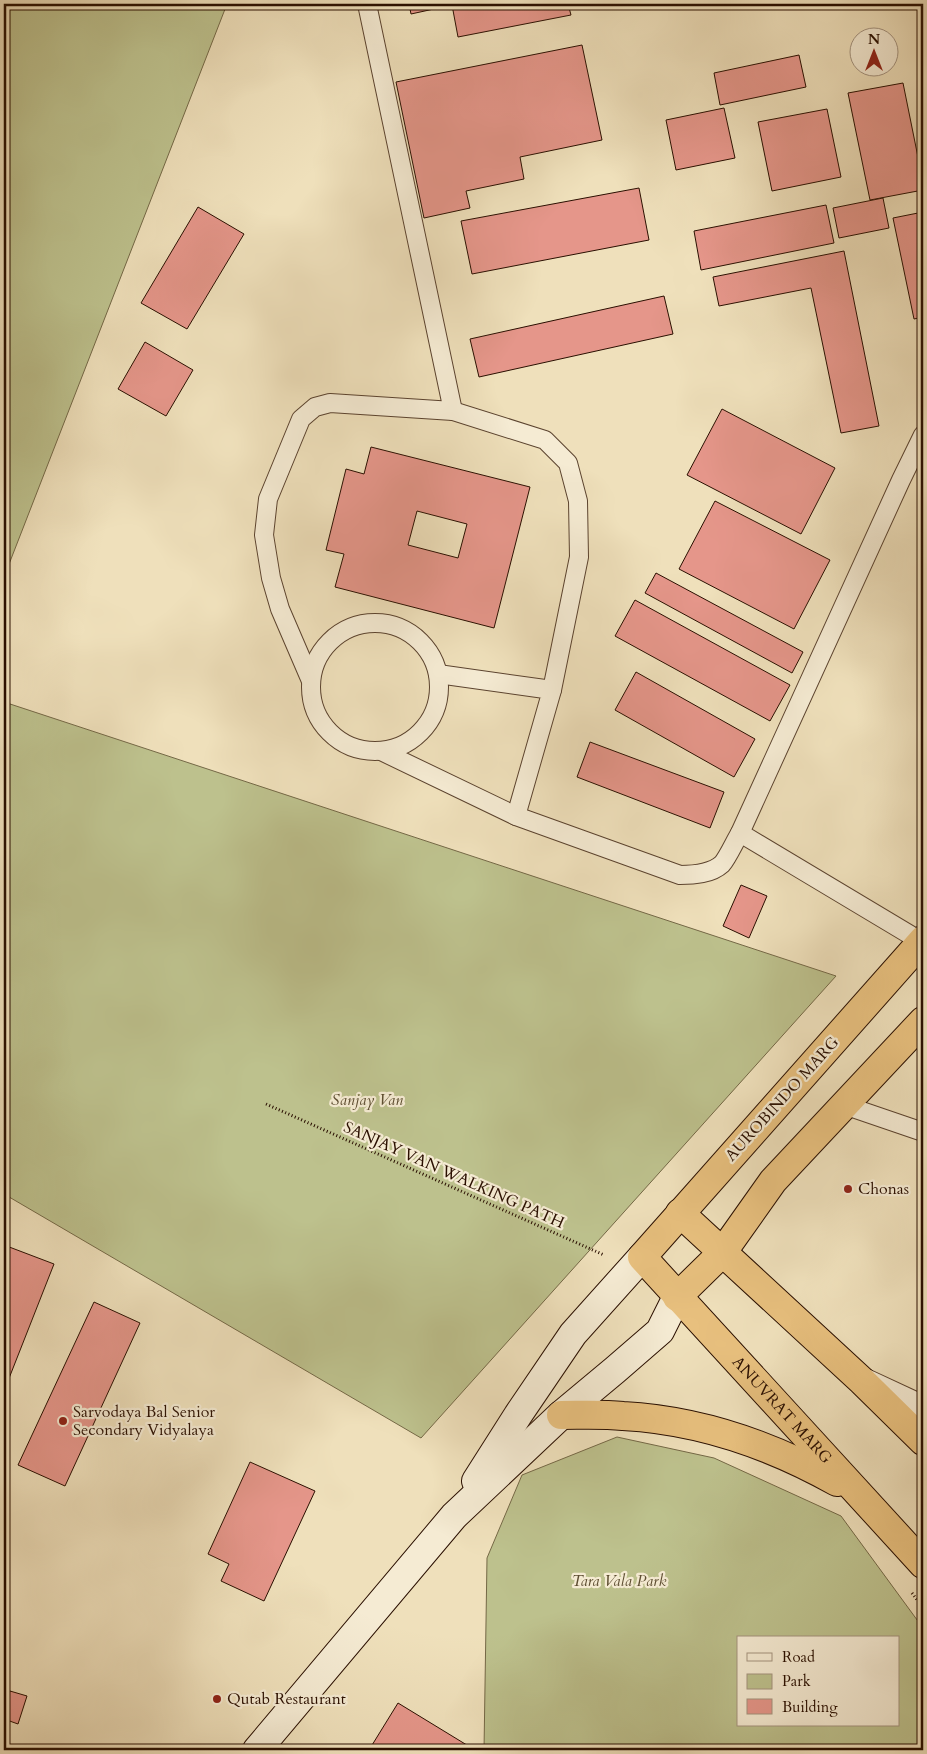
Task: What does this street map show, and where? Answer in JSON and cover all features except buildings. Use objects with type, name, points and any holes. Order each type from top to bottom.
[{"type":"highway","name":"AUROBINDO MARG","points":[[637,1263],[923,941]]},
{"type":"highway","points":[[677,1297],[722,1253],[773,1181],[923,1020]]},
{"type":"highway","points":[[680,1213],[862,1381],[923,1441]]},
{"type":"highway","name":"ANUVRAT MARG","points":[[637,1263],[677,1297],[923,1564]]},
{"type":"highway","points":[[561,1415],[624,1416],[686,1424],[737,1438],[804,1463],[858,1493]]},
{"type":"street","points":[[454,1516],[518,1415],[573,1334],[637,1263]]},
{"type":"street","points":[[256,1750],[454,1516],[561,1415],[660,1331],[677,1297]]},
{"type":"street","points":[[862,1381],[923,1410]]},
{"type":"lane","points":[[367,4],[453,411]]},
{"type":"lane","points":[[311,681],[280,609],[271,578],[264,536],[268,498],[301,419],[315,407],[330,403],[453,411],[545,440],[568,463],[578,501],[579,557],[552,690],[516,816]]},
{"type":"lane","points":[[381,751],[516,816],[680,875],[695,875],[722,864],[740,833],[923,434]]},
{"type":"lane","points":[[382,623],[401,628],[418,639],[431,655],[438,674],[439,695],[432,716],[420,733],[402,745],[381,751],[363,750],[344,743],[330,732],[318,717],[312,699],[311,681],[316,661],[327,644],[343,632],[362,624],[382,623]]},
{"type":"lane","points":[[438,674],[552,690]]},
{"type":"lane","points":[[740,833],[923,941]]},
{"type":"lane","points":[[844,1105],[923,1132]]},
{"type":"path","name":"SANJAY VAN WALKING PATH","points":[[266,1104],[637,1263]]},
{"type":"green space","points":[[4,4],[227,4],[4,577]]},
{"type":"green space","name":"Sanjay Van","points":[[4,702],[836,976],[421,1438],[4,1194]]},
{"type":"green space","name":"Tara Vala Park","points":[[617,1437],[714,1458],[841,1516],[923,1628],[923,1750],[484,1750],[487,1558],[522,1475]]},
{"type":"place","name":"Chonas","points":[[848,1189]]},
{"type":"place","name":"Sarvodaya Bal Senior Secondary Vidyalaya","points":[[63,1421]]},
{"type":"place","name":"Qutab Restaurant","points":[[217,1699]]}]
